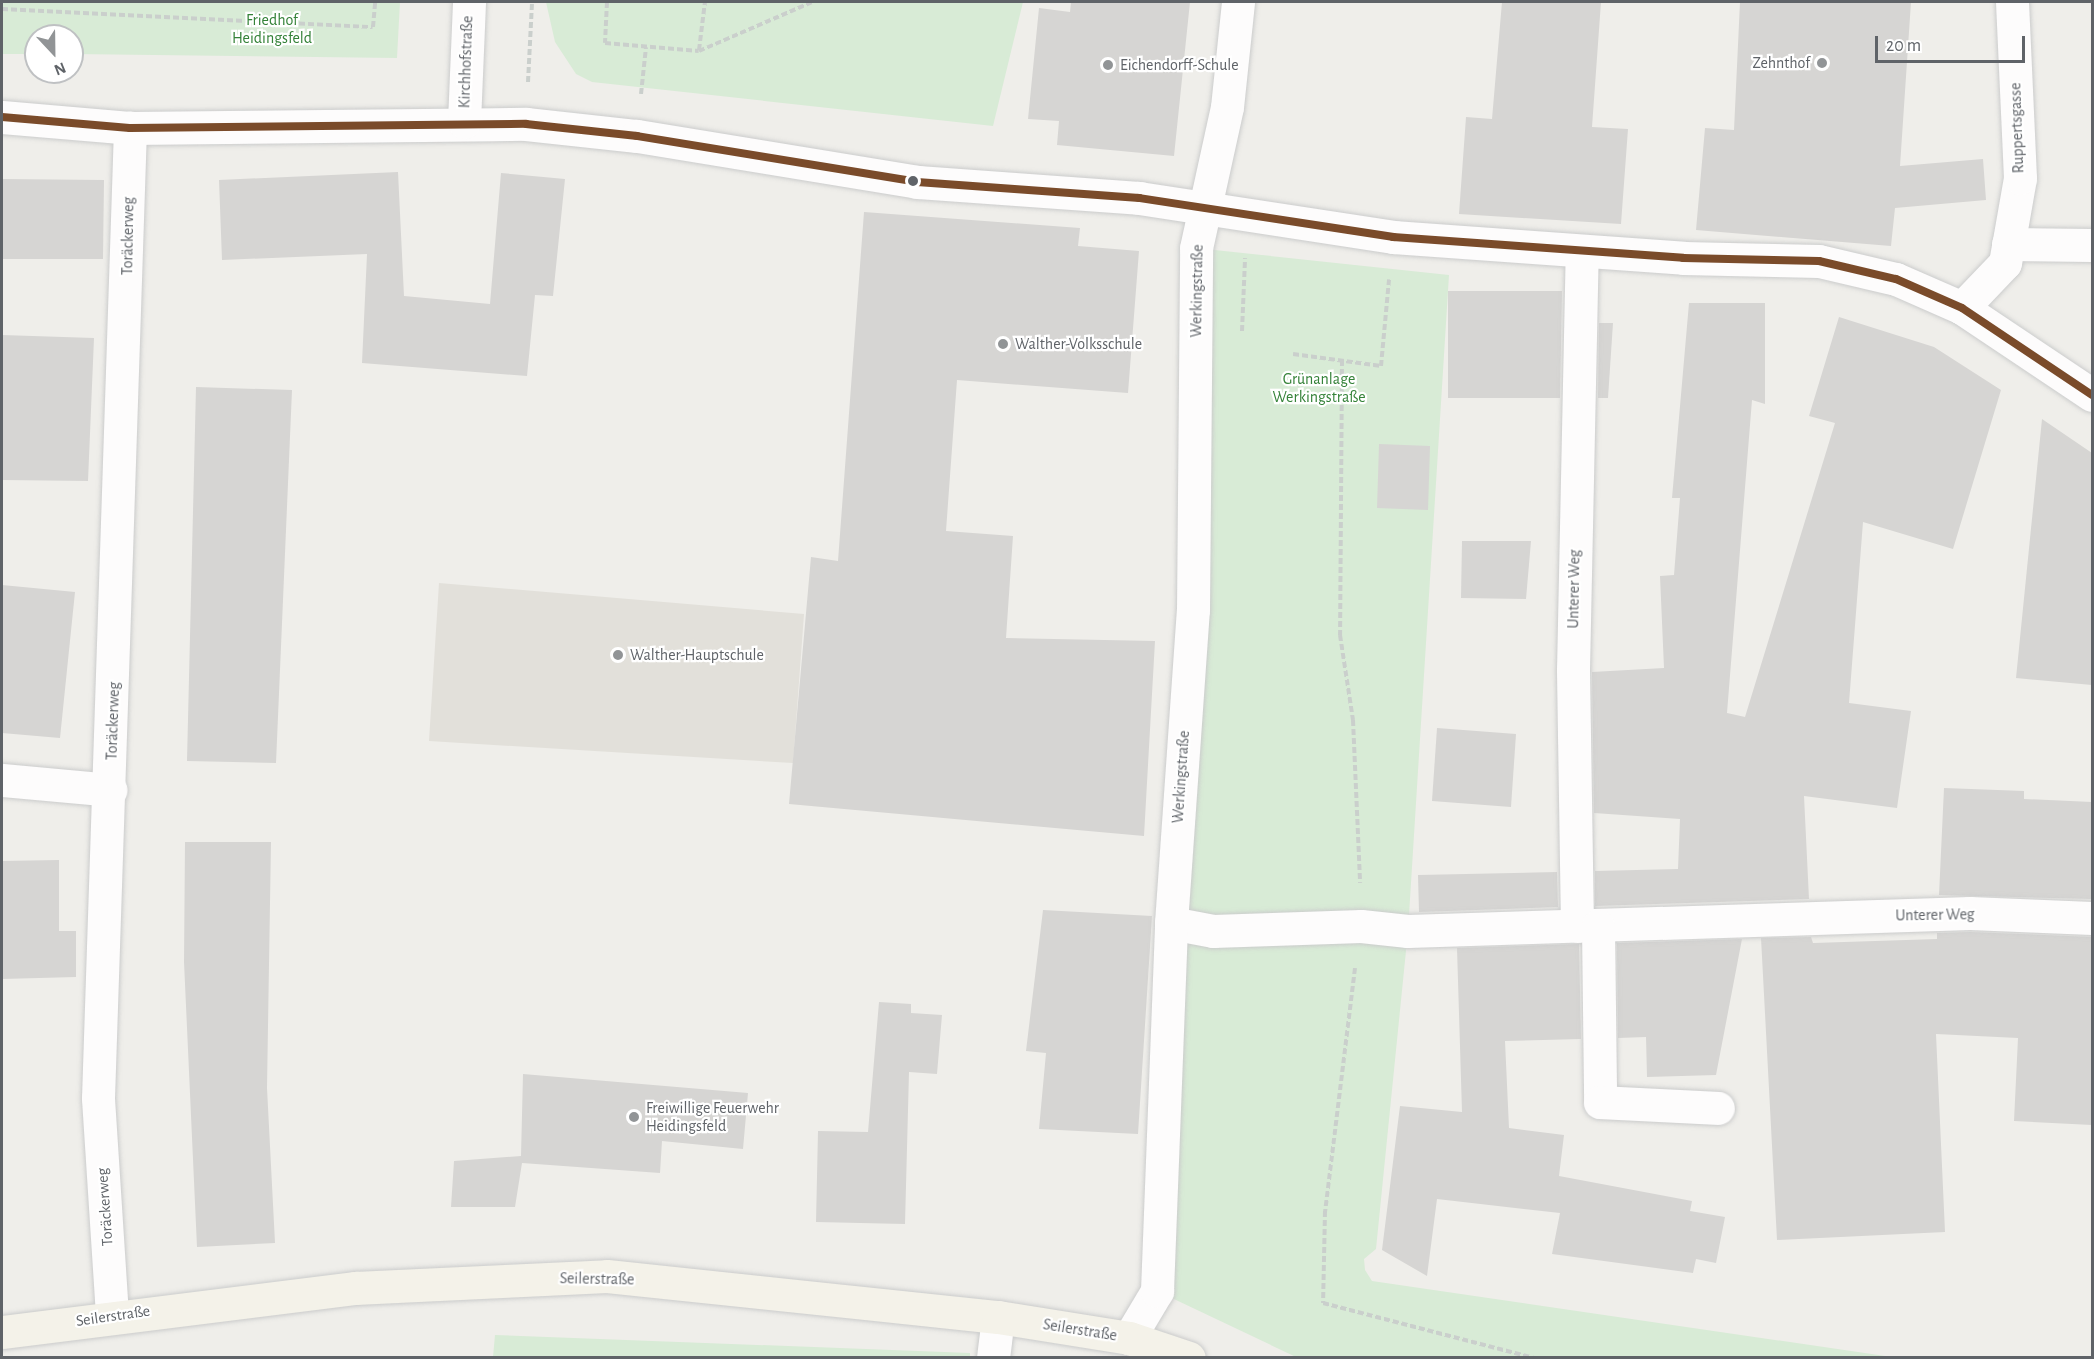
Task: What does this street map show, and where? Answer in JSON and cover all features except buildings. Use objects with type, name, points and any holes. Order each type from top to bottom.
[{"type":"main road","name":"Seilerstraße","points":[[2,1332],[112,1315],[355,1288],[607,1276],[998,1317],[1129,1338],[1189,1358]]},
{"type":"street","name":"Kirchhofstraße","points":[[464,122],[469,2]]},
{"type":"street","name":"Werkingstraße","points":[[1129,1338],[1157,1291],[1171,923],[1193,610],[1201,208],[1217,162],[1238,2]]},
{"type":"street","name":"Ruppertsgasse","points":[[1962,308],[2005,263],[2020,178],[2012,2]]},
{"type":"street","points":[[2,117],[130,128],[464,122],[526,124],[637,136],[917,182],[1201,208],[1393,237],[1582,251],[1819,261],[1896,279],[1962,308],[2092,396]]},
{"type":"street","name":"Toräckerweg","points":[[112,1315],[98,1098],[111,790],[130,128]]},
{"type":"street","points":[[2008,243],[2092,244]]},
{"type":"street","name":"Unterer Weg","points":[[1582,251],[1574,647],[1588,926],[1600,1102],[1718,1108]]},
{"type":"street","points":[[2,780],[111,790]]},
{"type":"street","name":"Unterer Weg","points":[[1171,923],[1213,931],[1362,926],[1408,931],[1971,913],[2092,918]]},
{"type":"street","points":[[993,1358],[998,1317]]},
{"type":"path","points":[[2,9],[374,27],[375,2]]},
{"type":"path","points":[[526,124],[532,2]]},
{"type":"path","points":[[607,2],[604,43],[699,51],[812,2]]},
{"type":"path","points":[[699,51],[705,2]]},
{"type":"path","points":[[644,64],[646,47]]},
{"type":"path","points":[[1293,354],[1381,366],[1393,237]]},
{"type":"path","points":[[1342,360],[1340,635],[1353,720],[1362,926],[1325,1211],[1323,1303],[1534,1358]]},
{"type":"shaded area","name":"Walther-Hauptschule","points":[[439,583],[804,614],[793,763],[429,741]]},
{"type":"green space","name":"Friedhof Heidingsfeld","points":[[2,2],[400,2],[397,58],[84,54],[84,24],[24,24],[24,54],[2,54]]},
{"type":"green space","points":[[546,2],[1023,2],[993,126],[592,82],[576,74],[555,42]]},
{"type":"green space","name":"Grünanlage Werkingstraße","points":[[1196,248],[1449,275],[1408,931],[1376,1249],[1364,1259],[1365,1270],[1372,1281],[1892,1357],[1296,1357],[1157,1291]]},
{"type":"green space","points":[[495,1335],[970,1353],[970,1357],[493,1357]]},
{"type":"transit line","points":[[2,117],[130,128],[526,124],[637,136],[917,182],[1139,198],[1393,237],[1683,258],[1819,261],[1896,279],[1962,308],[2092,395]]},
{"type":"place","name":"Zehnthof","points":[[1822,63]]},
{"type":"place","name":"Eichendorff-Schule","points":[[1108,65]]},
{"type":"place","name":"Walther-Volksschule","points":[[1003,344]]},
{"type":"place","name":"Walther-Hauptschule","points":[[618,655]]},
{"type":"place","name":"Freiwillige Feuerwehr Heidingsfeld","points":[[634,1117]]}]
